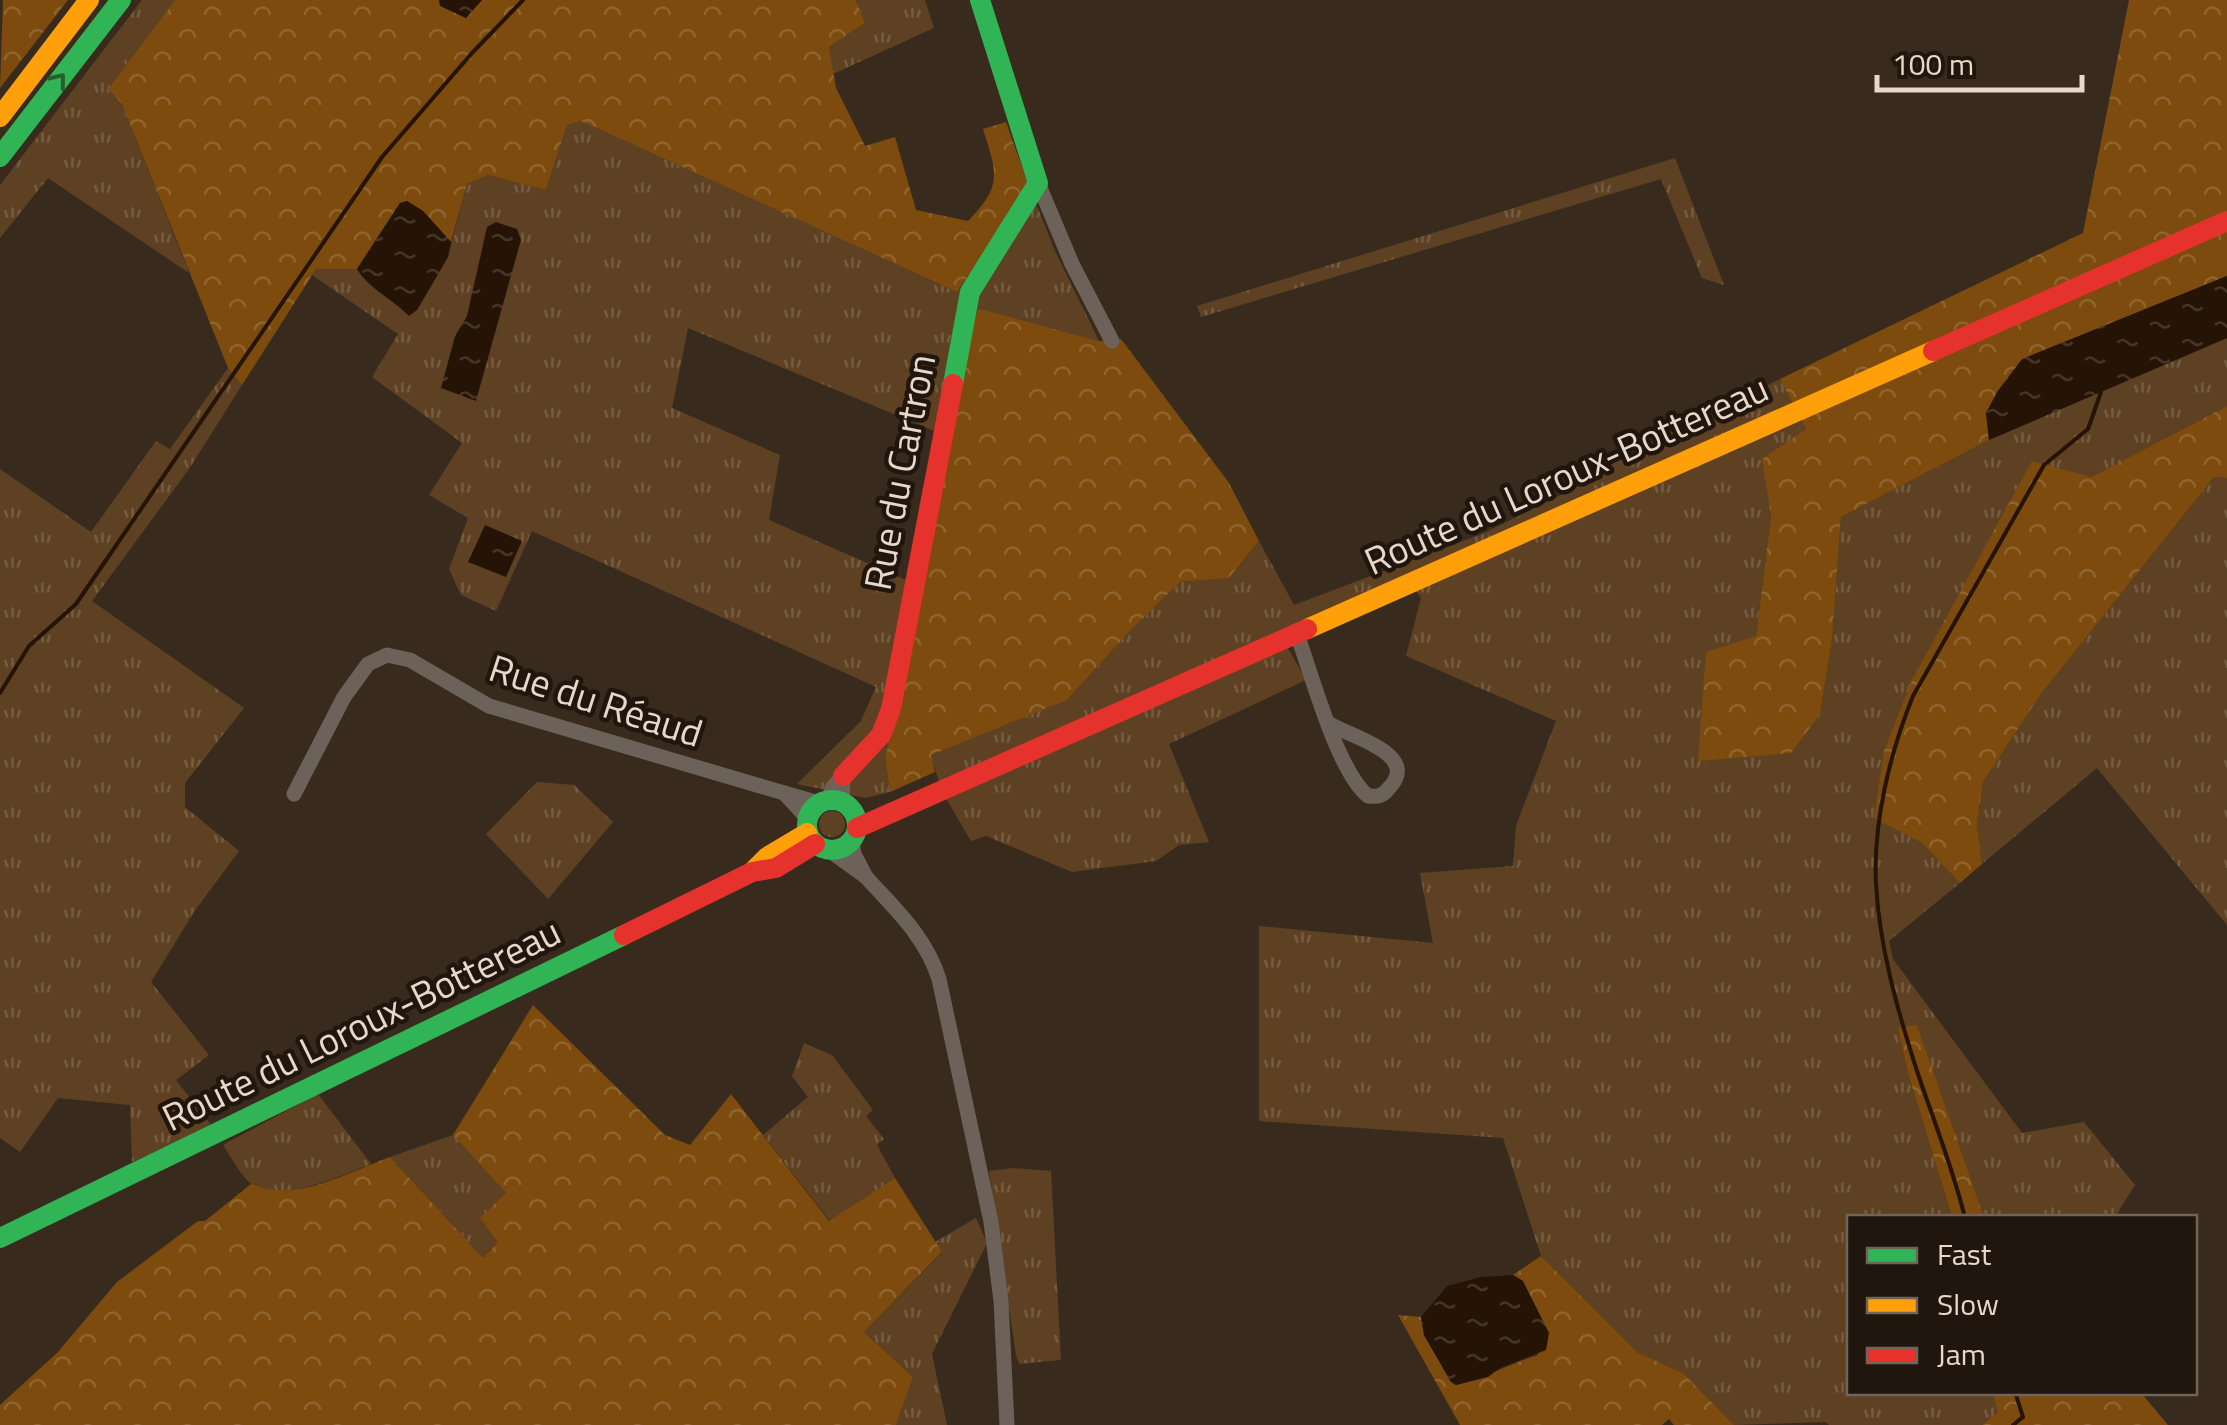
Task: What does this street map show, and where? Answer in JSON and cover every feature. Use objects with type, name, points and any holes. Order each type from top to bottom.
[{"type":"main road","points":[[0,116],[90,0]]},
{"type":"main road","points":[[0,157],[120,0]]},
{"type":"main road","points":[[980,0],[1038,183]]},
{"type":"main road","name":"Rue du Cartron","points":[[844,776],[880,735],[891,708],[970,292],[1038,183]]},
{"type":"main road","name":"Route du Loroux-Bottereau","points":[[0,1238],[752,872],[776,868],[831,823],[934,792],[2227,221]]},
{"type":"street","points":[[1038,183],[1072,264],[1112,341]]},
{"type":"street","points":[[1296,632],[1330,724],[1360,788],[1377,797],[1387,792],[1395,781],[1395,765],[1388,752],[1330,724]]},
{"type":"street","name":"Rue du Réaud","points":[[294,794],[344,696],[368,664],[387,655],[410,660],[489,706],[784,793],[831,823]]},
{"type":"street","name":"Rue du Cartron","points":[[831,823],[844,776]]},
{"type":"street","points":[[831,823],[866,877],[912,926],[939,979],[991,1222],[1001,1301],[1007,1425]]},
{"type":"green space","points":[[3,0],[68,0],[0,88]]},
{"type":"green space","points":[[142,0],[175,0],[108,89],[122,104],[189,273],[48,178],[0,238],[0,185]]},
{"type":"green space","points":[[175,0],[439,0],[441,6],[466,18],[482,0],[856,0],[865,23],[829,47],[836,88],[865,146],[895,137],[916,210],[968,221],[987,198],[994,178],[983,129],[1006,122],[1029,186],[957,292],[581,121],[567,125],[546,190],[488,175],[467,184],[451,242],[423,211],[407,201],[400,203],[357,269],[316,269],[242,385],[228,368],[122,104],[108,89]]},
{"type":"green space","points":[[856,0],[925,0],[934,28],[833,74],[829,47],[865,23]]},
{"type":"green space","points":[[2129,0],[2227,0],[2227,276],[2022,359],[1986,413],[1989,440],[1841,517],[1832,640],[1820,714],[1791,753],[1698,761],[1706,652],[1756,636],[1771,516],[1762,459],[1806,429],[1780,379],[2083,233]]},
{"type":"green space","points":[[581,121],[957,292],[1029,186],[1055,251],[1099,341],[981,309],[949,437],[688,328],[672,408],[780,455],[769,520],[922,587],[903,693],[885,757],[890,792],[865,798],[797,784],[861,721],[876,687],[532,531],[496,611],[461,595],[449,569],[468,518],[429,495],[462,443],[372,377],[398,334],[312,275],[316,269],[357,269],[409,315],[417,310],[448,257],[467,184],[488,175],[546,190],[567,125]]},
{"type":"green space","points":[[1675,158],[1724,285],[1702,278],[1661,179],[1201,317],[1197,306]]},
{"type":"green space","points":[[981,309],[1099,341],[1121,339],[1229,483],[1259,541],[1229,578],[1180,582],[1067,700],[931,755],[935,772],[890,792],[885,757],[903,693],[973,318]]},
{"type":"green space","points":[[2227,338],[2227,406],[2091,477],[1874,817],[1922,843],[1960,883],[1889,941],[1893,959],[2022,1133],[2084,1122],[2135,1185],[2116,1215],[1983,1215],[1917,1026],[1910,1080],[1951,1215],[1847,1215],[1847,1395],[1993,1395],[1999,1412],[1982,1425],[1734,1425],[1683,1373],[1637,1352],[1541,1256],[1503,1138],[1259,1121],[1259,926],[1433,943],[1420,873],[1513,866],[1516,826],[1556,721],[1406,656],[1421,598],[1415,589],[1285,643],[1306,680],[1169,744],[1209,842],[1179,845],[1156,861],[1072,872],[986,836],[971,841],[944,795],[930,755],[1067,700],[1180,582],[1229,578],[1259,541],[1294,605],[1482,534],[1599,476],[1620,457],[1780,379],[1806,429],[1763,459],[1771,516],[1756,636],[1820,714],[1832,640],[1841,517],[1989,440]]},
{"type":"green space","points":[[228,368],[242,385],[189,469],[92,601],[244,708],[185,783],[185,807],[239,851],[194,912],[151,982],[209,1055],[176,1080],[212,1126],[132,1162],[130,1105],[58,1098],[20,1152],[0,1138],[0,469],[91,532],[156,441],[170,449]]},
{"type":"green space","points":[[2227,406],[2227,478],[2214,477],[2041,694],[1983,782],[1977,824],[1982,864],[1960,883],[1922,843],[1874,818],[1884,751],[1912,680],[2032,461],[2091,477]]},
{"type":"green space","points":[[2214,477],[2227,478],[2227,925],[2097,768],[1982,864],[1977,824],[1983,782],[2041,694]]},
{"type":"green space","points":[[537,782],[574,785],[613,822],[548,899],[486,834]]},
{"type":"green space","points":[[832,811],[841,815],[845,824],[841,833],[832,837],[823,833],[819,824],[823,815]]},
{"type":"green space","points":[[533,1005],[665,1135],[690,1145],[731,1094],[829,1221],[895,1178],[942,1252],[864,1332],[913,1377],[896,1425],[0,1425],[0,1405],[57,1353],[117,1282],[251,1184],[268,1189],[303,1188],[390,1157],[483,1258],[498,1242],[480,1218],[506,1193],[453,1135]]},
{"type":"green space","points":[[1917,1025],[1983,1215],[1951,1215],[1898,1028]]},
{"type":"green space","points":[[804,1043],[832,1055],[873,1110],[866,1116],[884,1139],[877,1145],[895,1178],[830,1221],[763,1135],[808,1097],[792,1076]]},
{"type":"green space","points":[[318,1094],[371,1164],[292,1190],[262,1189],[250,1183],[223,1145]]},
{"type":"green space","points":[[453,1135],[506,1193],[498,1242],[483,1258],[390,1157]]},
{"type":"green space","points":[[989,1171],[1051,1171],[1061,1360],[1019,1364],[1016,1355]]},
{"type":"green space","points":[[976,1218],[987,1243],[932,1354],[947,1425],[896,1425],[913,1377],[864,1332],[942,1253],[935,1242]]},
{"type":"green space","points":[[1541,1256],[1637,1352],[1683,1373],[1734,1425],[1674,1425],[1669,1419],[1662,1425],[1460,1425],[1398,1315],[1421,1317],[1424,1335],[1456,1385],[1538,1355],[1523,1281],[1513,1275]]},
{"type":"green space","points":[[1993,1395],[2143,1395],[2168,1425],[1982,1425],[1998,1412]]},
{"type":"water","points":[[439,0],[482,0],[466,18],[440,6]]},
{"type":"water","points":[[407,201],[423,211],[451,242],[448,257],[417,310],[409,316],[357,269],[400,203]]},
{"type":"water","points":[[496,222],[517,229],[521,240],[476,401],[441,388],[455,336],[467,316],[487,227]]},
{"type":"water","points":[[2227,276],[2227,338],[1989,440],[1986,413],[2022,359]]},
{"type":"water","points":[[485,525],[522,541],[506,577],[468,562]]},
{"type":"water","points":[[1513,1275],[1523,1281],[1549,1333],[1546,1350],[1500,1368],[1488,1377],[1456,1385],[1424,1335],[1421,1317],[1447,1286],[1481,1277]]},
{"type":"waterway","points":[[0,693],[29,646],[76,604],[382,157],[523,0]]},
{"type":"waterway","points":[[1964,1215],[1910,1049],[1885,955],[1876,883],[1880,812],[1890,764],[1913,696],[2044,465],[2088,429],[2101,392]]},
{"type":"waterway","points":[[2013,1425],[2023,1417],[2016,1395]]},
{"type":"traffic: fast","points":[[0,157],[121,0]]},
{"type":"traffic: fast","points":[[953,384],[970,292],[1038,183],[980,0]]},
{"type":"traffic: fast","points":[[822,801],[842,801],[856,815],[857,825],[856,835],[842,849],[822,849],[808,835],[808,815],[822,801]]},
{"type":"traffic: fast","points":[[0,1238],[624,935]]},
{"type":"traffic: slow","points":[[0,117],[89,0]]},
{"type":"traffic: slow","points":[[1307,629],[1933,351]]},
{"type":"traffic: slow","points":[[753,871],[767,857],[807,833]]},
{"type":"traffic: jam","points":[[1933,351],[2227,221]]},
{"type":"traffic: jam","points":[[843,776],[881,735],[891,709],[953,384]]},
{"type":"traffic: jam","points":[[857,828],[1307,629]]},
{"type":"traffic: jam","points":[[624,935],[752,872],[776,868],[815,844]]}]
